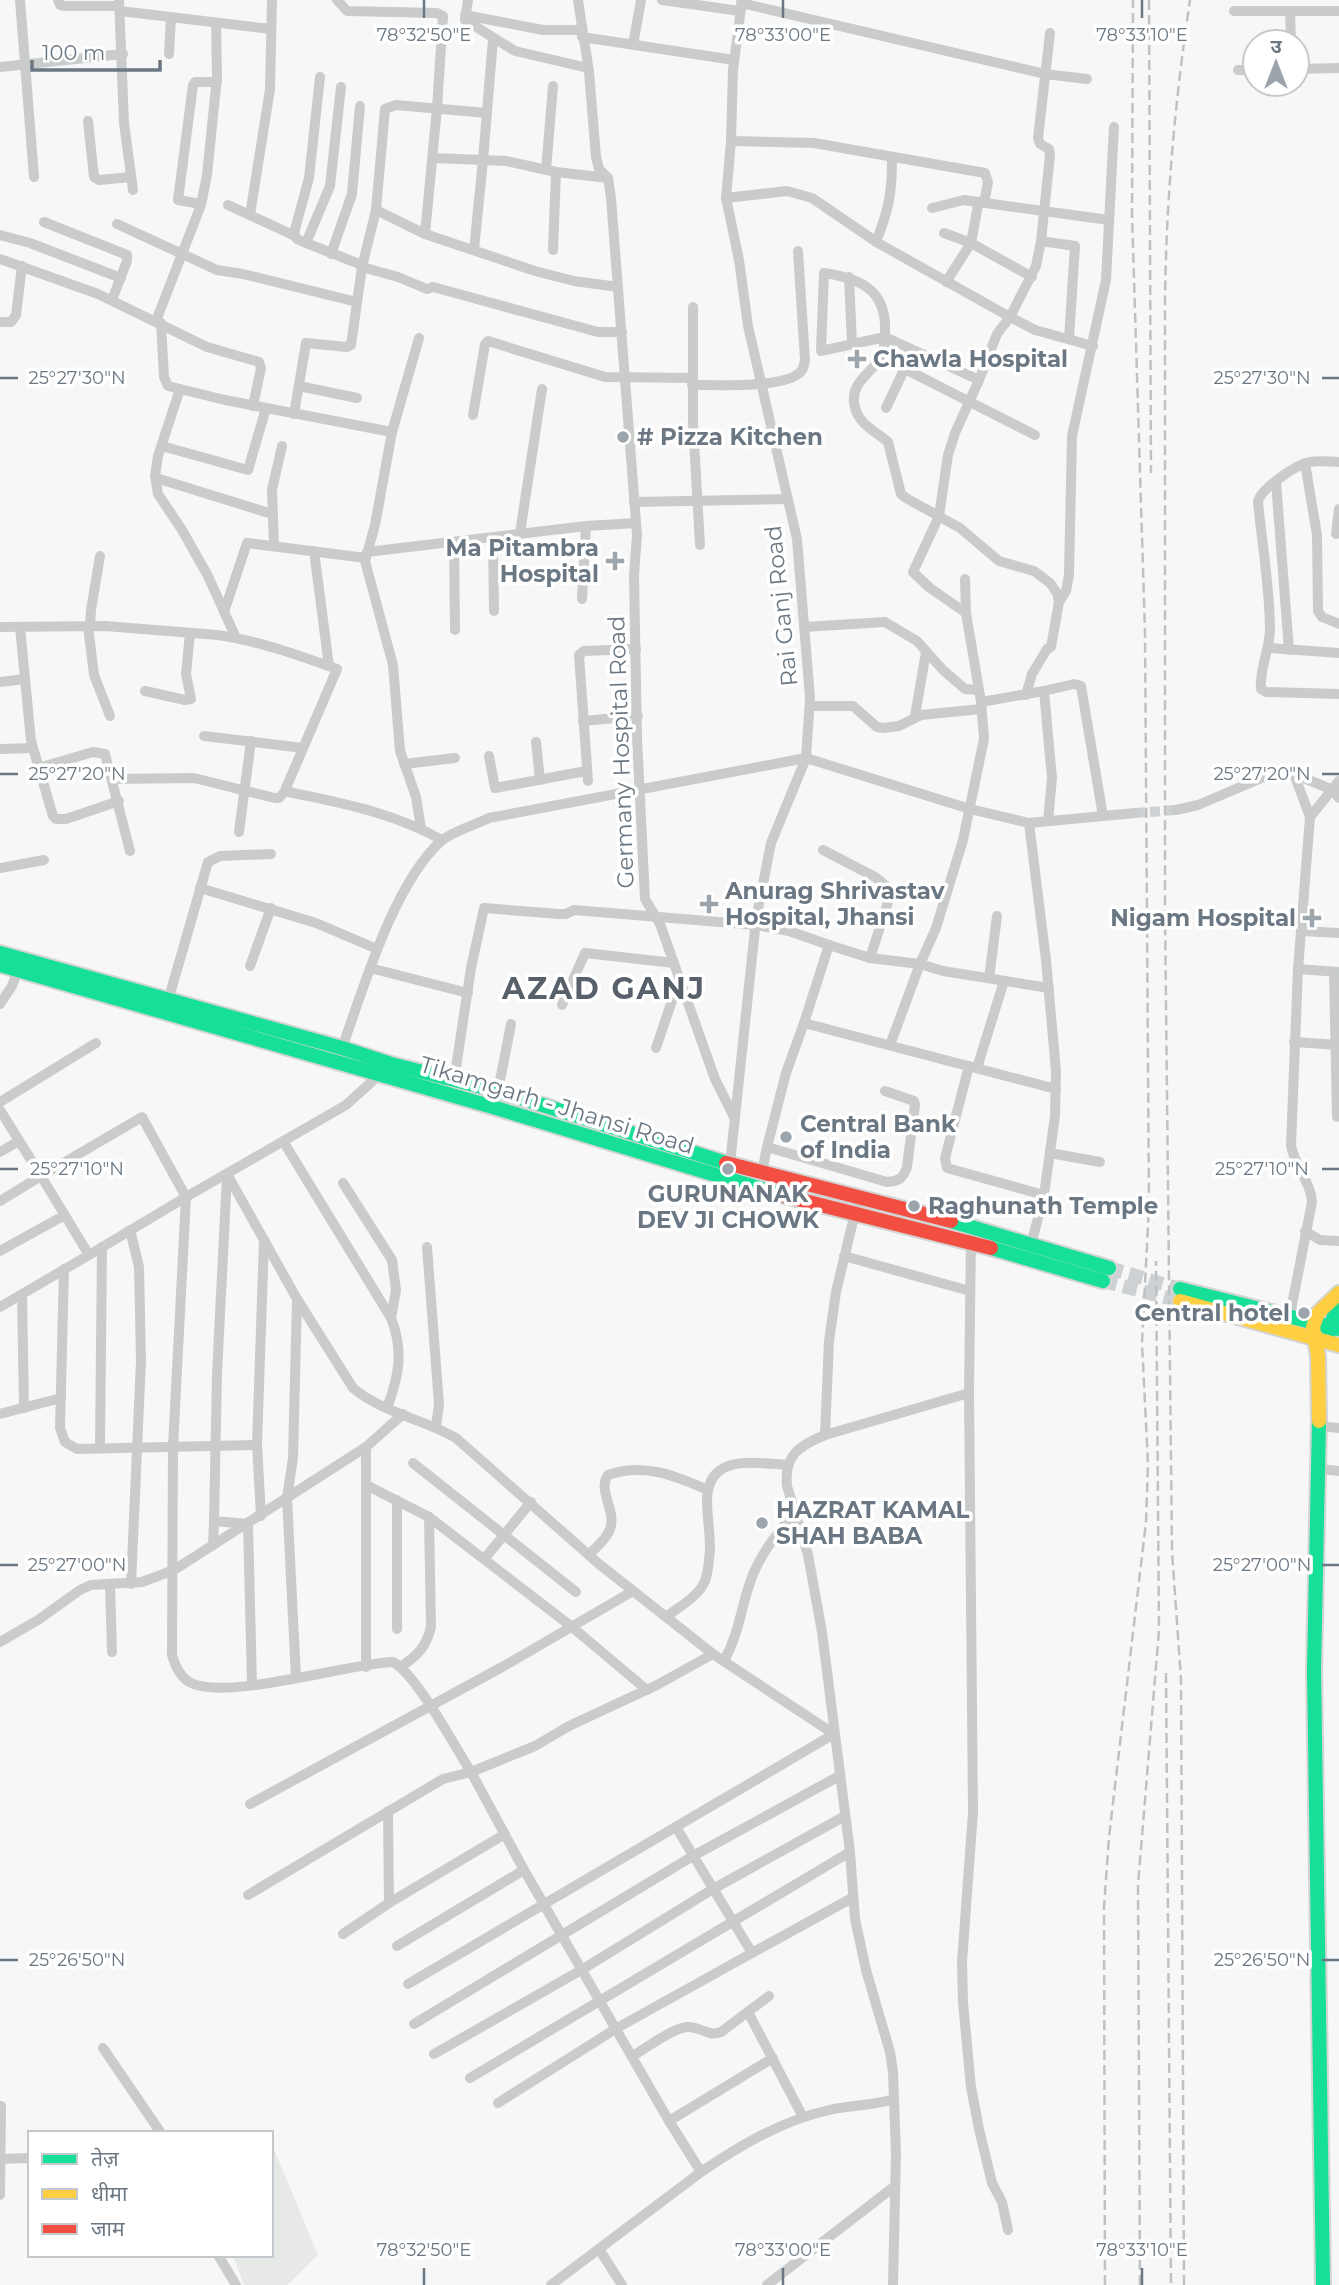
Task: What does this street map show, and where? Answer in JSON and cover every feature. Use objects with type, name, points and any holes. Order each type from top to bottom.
[{"type":"street","points":[[20,0],[34,177]]},
{"type":"street","points":[[58,0],[62,6],[119,6],[171,18],[271,29]]},
{"type":"street","points":[[250,215],[267,111],[271,70],[272,0]]},
{"type":"street","points":[[337,0],[347,11],[437,13],[443,16],[438,108],[425,234]]},
{"type":"street","points":[[387,0],[387,11]]},
{"type":"street","points":[[468,0],[465,15],[468,23],[493,38],[527,55],[588,68]]},
{"type":"street","name":"Germany Hospital Road","points":[[578,0],[588,68],[596,157],[599,169],[608,178],[622,332],[636,523],[634,575],[645,899],[680,977],[715,1079],[735,1119]]},
{"type":"street","points":[[633,45],[641,0]]},
{"type":"street","points":[[662,0],[741,5],[1045,74],[1087,79]]},
{"type":"street","name":"Rai Ganj Road","points":[[730,1164],[756,925],[771,843],[806,758],[810,706],[797,539],[748,326],[739,260],[726,198],[734,60],[741,5]]},
{"type":"street","points":[[119,6],[124,123],[132,190]]},
{"type":"street","points":[[1234,11],[1339,11]]},
{"type":"street","points":[[1290,11],[1291,28]]},
{"type":"street","points":[[465,15],[734,60]]},
{"type":"street","points":[[169,54],[171,18]]},
{"type":"street","points":[[216,23],[217,82],[207,176],[201,204],[159,322],[164,382],[168,386],[253,406],[392,432]]},
{"type":"street","points":[[966,612],[930,589],[913,572],[939,516],[950,445],[997,334],[1010,317],[1032,277],[1041,240],[1050,152],[1040,144],[1038,138],[1051,33]]},
{"type":"street","points":[[474,250],[493,38]]},
{"type":"street","points":[[0,67],[122,54]]},
{"type":"street","points":[[1311,69],[1339,68]]},
{"type":"street","points":[[295,236],[294,231],[309,178],[320,77]]},
{"type":"street","points":[[201,204],[178,200],[179,187],[193,85],[198,82],[217,82]]},
{"type":"street","points":[[553,86],[553,250]]},
{"type":"street","points":[[306,243],[330,186],[341,88]]},
{"type":"street","points":[[294,414],[306,343],[350,346],[362,266],[376,210],[385,108],[396,105],[487,113]]},
{"type":"street","points":[[331,254],[352,194],[360,106]]},
{"type":"street","points":[[88,121],[94,177],[99,180],[131,177]]},
{"type":"street","points":[[1026,695],[1032,674],[1047,649],[1051,647],[1059,602],[1068,583],[1072,436],[1106,280],[1114,127]]},
{"type":"street","points":[[731,141],[814,143],[985,173],[988,182],[985,198],[978,205],[971,243],[946,282]]},
{"type":"street","points":[[433,158],[506,161],[551,171],[608,178]]},
{"type":"street","points":[[876,242],[888,213],[891,158]]},
{"type":"street","points":[[726,198],[787,191],[812,198],[876,242],[1010,317],[1035,330],[1093,346]]},
{"type":"street","points":[[932,208],[959,200],[1110,220]]},
{"type":"street","points":[[228,205],[331,254],[427,289],[433,287],[598,332],[622,332]]},
{"type":"street","points":[[376,210],[425,234],[535,271],[574,281],[618,287]]},
{"type":"street","points":[[44,222],[125,253],[127,261],[112,300]]},
{"type":"street","points":[[117,224],[217,270],[357,302]]},
{"type":"street","points":[[944,233],[971,243],[1032,277]]},
{"type":"street","points":[[0,235],[30,243],[121,278]]},
{"type":"street","points":[[1041,240],[1075,246],[1069,339]]},
{"type":"street","points":[[473,415],[485,344],[488,341],[605,377],[762,384],[796,376],[804,366],[798,251]]},
{"type":"street","points":[[0,259],[112,300],[207,347],[259,362],[261,368],[253,406]]},
{"type":"street","points":[[0,322],[11,322],[16,315],[22,266]]},
{"type":"street","points":[[979,380],[885,337],[821,351],[824,273],[849,277],[861,283],[877,300],[883,312],[885,337],[881,358],[856,385],[854,403],[857,415],[863,423],[888,442],[894,474],[903,496],[960,528],[1003,563],[1041,575],[1057,593],[1059,602]]},
{"type":"street","points":[[849,277],[852,344]]},
{"type":"street","points":[[693,307],[692,382],[701,545]]},
{"type":"street","points":[[419,338],[392,432],[367,555],[373,594],[393,665],[400,751],[416,797],[421,828]]},
{"type":"street","points":[[887,408],[906,370],[1035,435]]},
{"type":"street","points":[[299,386],[357,398]]},
{"type":"street","points":[[180,389],[162,446],[156,478],[162,501],[192,548],[236,638]]},
{"type":"street","points":[[520,533],[542,389]]},
{"type":"street","points":[[162,446],[248,470],[265,408]]},
{"type":"street","points":[[274,546],[272,483],[282,446]]},
{"type":"street","points":[[1339,462],[1305,463],[1262,491],[1258,502],[1269,612],[1269,648],[1261,681],[1263,691],[1339,694]]},
{"type":"street","points":[[1305,463],[1317,535],[1318,611],[1322,617],[1339,624]]},
{"type":"street","points":[[156,478],[272,514]]},
{"type":"street","points":[[1276,482],[1289,650]]},
{"type":"street","points":[[634,502],[787,499]]},
{"type":"street","points":[[1336,534],[1339,509]]},
{"type":"street","points":[[224,612],[248,542],[367,555],[520,533],[636,523]]},
{"type":"street","points":[[582,599],[586,526]]},
{"type":"street","points":[[493,537],[494,611]]},
{"type":"street","points":[[454,542],[455,630]]},
{"type":"street","points":[[314,551],[329,666]]},
{"type":"street","points":[[100,556],[89,626],[94,675],[110,716]]},
{"type":"street","points":[[890,1045],[948,891],[971,809],[984,739],[966,612],[965,579]]},
{"type":"street","points":[[804,627],[885,622],[917,641],[965,689],[979,690]]},
{"type":"street","points":[[0,626],[89,626],[236,638],[337,669],[287,789],[277,798],[194,778],[113,779]]},
{"type":"street","points":[[20,627],[32,748],[53,816],[56,819],[66,819],[119,801]]},
{"type":"street","points":[[145,691],[185,700],[191,698],[186,674],[190,633]]},
{"type":"street","points":[[1269,648],[1339,653]]},
{"type":"street","points":[[489,756],[495,788],[540,780],[587,776],[579,660],[581,652],[636,649]]},
{"type":"street","points":[[915,716],[926,652]]},
{"type":"street","points":[[0,681],[25,679]]},
{"type":"street","points":[[810,706],[853,706],[877,727],[883,728],[899,726],[915,716],[981,706],[1074,684],[1081,686],[1102,816]]},
{"type":"street","points":[[1044,691],[1052,778],[1048,821]]},
{"type":"street","points":[[583,721],[638,716]]},
{"type":"street","points":[[204,736],[303,748]]},
{"type":"street","points":[[239,832],[251,741]]},
{"type":"street","points":[[536,741],[540,780]]},
{"type":"street","points":[[0,749],[32,748]]},
{"type":"street","points":[[38,768],[99,751],[105,754],[131,850]]},
{"type":"street","points":[[404,764],[455,758]]},
{"type":"street","points":[[342,1048],[377,949],[408,881],[442,840],[489,818],[806,758],[971,809],[1029,823],[1135,813]]},
{"type":"street","points":[[1290,1315],[1312,1197],[1295,1163],[1291,1145],[1297,969],[1310,817],[1294,774]]},
{"type":"street","points":[[1176,810],[1198,805],[1264,777],[1294,774],[1337,789],[1310,817]]},
{"type":"street","points":[[287,789],[289,792],[375,810],[421,828],[442,840]]},
{"type":"street","points":[[0,953],[20,964],[168,1001],[298,1044],[342,1048],[498,1091],[730,1164],[971,1226],[1031,1245],[1044,1195],[1056,1071],[1029,823]]},
{"type":"street","points":[[823,850],[875,877],[890,889],[870,958]]},
{"type":"street","points":[[168,1001],[210,859],[220,856],[271,854]]},
{"type":"street","points":[[0,868],[44,860]]},
{"type":"street","points":[[200,888],[316,923],[377,949]]},
{"type":"street","points":[[250,966],[271,908]]},
{"type":"street","points":[[454,1081],[484,908],[559,914],[574,910],[756,925],[789,931],[870,958],[920,964],[943,971],[1049,988]]},
{"type":"street","points":[[989,978],[997,916]]},
{"type":"street","points":[[1301,931],[1339,933]]},
{"type":"street","points":[[762,1172],[786,1073],[829,945]]},
{"type":"street","points":[[562,1005],[585,953],[674,963]]},
{"type":"street","points":[[0,1004],[12,986],[20,964]]},
{"type":"street","name":"Tikamgarh - Jhansi Road","points":[[0,965],[20,964],[298,1044],[378,1076],[497,1109],[732,1181],[854,1214],[1106,1274],[1031,1245]]},
{"type":"street","points":[[370,968],[468,993]]},
{"type":"street","points":[[1297,969],[1337,972],[1337,1117]]},
{"type":"street","points":[[656,1048],[680,977]]},
{"type":"street","points":[[1004,981],[973,1067],[945,1158],[947,1168],[1044,1195]]},
{"type":"street","points":[[804,1023],[1056,1089]]},
{"type":"street","points":[[498,1091],[511,1024]]},
{"type":"street","points":[[1294,1042],[1337,1045]]},
{"type":"street","points":[[0,1102],[96,1043]]},
{"type":"street","points":[[0,1307],[346,1105],[378,1076]]},
{"type":"street","points":[[767,1147],[887,1182],[899,1181],[907,1167],[915,1105],[909,1098],[885,1091]]},
{"type":"street","points":[[0,1110],[89,1255]]},
{"type":"street","points":[[0,1201],[142,1117],[186,1197],[173,1447],[172,1655],[176,1668],[187,1681],[199,1686],[218,1687],[252,1685],[394,1662],[401,1666],[430,1706],[471,1772],[668,2121],[701,2172]]},
{"type":"street","points":[[0,1152],[19,1140]]},
{"type":"street","points":[[283,1140],[391,1318],[397,1334],[400,1363],[387,1408]]},
{"type":"street","points":[[1050,1153],[1100,1162]]},
{"type":"street","points":[[227,1174],[297,1299],[354,1388],[366,1398],[436,1426],[456,1438],[589,1555],[713,1654],[834,1734]]},
{"type":"street","points":[[213,1545],[214,1446],[227,1174]]},
{"type":"street","points":[[343,1183],[391,1260],[396,1290],[391,1318]]},
{"type":"street","points":[[825,1435],[829,1341],[844,1256],[859,1196]]},
{"type":"street","points":[[0,1251],[65,1215]]},
{"type":"street","points":[[971,1226],[969,1393],[973,1812],[962,1962],[963,2003],[971,2087],[979,2129],[992,2183],[1002,2202],[1008,2230]]},
{"type":"street","points":[[130,1230],[139,1267],[141,1308],[131,1584]]},
{"type":"street","points":[[1305,1231],[1320,1240],[1339,1241]]},
{"type":"street","points":[[261,1516],[257,1445],[264,1239]]},
{"type":"street","points":[[100,1448],[102,1247]]},
{"type":"street","points":[[427,1247],[439,1404],[436,1426]]},
{"type":"street","points":[[844,1256],[970,1291]]},
{"type":"street","points":[[64,1269],[60,1428],[65,1442],[77,1449],[257,1445]]},
{"type":"street","points":[[1312,1322],[1318,1311],[1339,1293]]},
{"type":"street","points":[[22,1295],[24,1408]]},
{"type":"street","points":[[1326,1342],[1180,1295],[1290,1315],[1334,1328]]},
{"type":"street","points":[[296,1678],[287,1498],[293,1458],[297,1299]]},
{"type":"street","points":[[1322,2285],[1314,1670],[1319,1469],[1318,1356],[1334,1328],[1339,1309]]},
{"type":"street","points":[[1312,1322],[1326,1342]]},
{"type":"street","points":[[893,2285],[894,2099],[890,2052],[866,1970],[852,1898],[845,1816],[816,1595],[808,1555],[787,1486],[787,1465],[792,1456],[808,1442],[825,1435],[969,1393]]},
{"type":"street","points":[[0,1414],[61,1398]]},
{"type":"street","points":[[0,1642],[91,1585],[142,1583],[174,1570],[366,1447],[403,1415]]},
{"type":"street","points":[[1319,1426],[1339,1428]]},
{"type":"street","points":[[366,1447],[366,1667]]},
{"type":"street","points":[[413,1463],[576,1592]]},
{"type":"street","points":[[666,1617],[695,1595],[705,1583],[710,1544],[708,1490],[712,1476],[725,1466],[749,1463],[787,1465]]},
{"type":"street","points":[[589,1555],[611,1528],[612,1520],[604,1489],[604,1480],[608,1475],[631,1469],[653,1471],[708,1490]]},
{"type":"street","points":[[1319,1469],[1339,1471]]},
{"type":"street","points":[[366,1485],[429,1517],[572,1627],[647,1690]]},
{"type":"street","points":[[795,1498],[808,1537]]},
{"type":"street","points":[[397,1500],[397,1629]]},
{"type":"street","points":[[485,1558],[531,1502]]},
{"type":"street","points":[[724,1661],[741,1623],[753,1574],[776,1534],[795,1513]]},
{"type":"street","points":[[401,1666],[427,1643],[431,1627],[429,1517]]},
{"type":"street","points":[[214,1521],[248,1524]]},
{"type":"street","points":[[248,1524],[252,1685]]},
{"type":"street","points":[[110,1584],[112,1652]]},
{"type":"street","points":[[250,1804],[633,1591]]},
{"type":"street","points":[[248,1895],[443,1779],[510,1758],[713,1654]]},
{"type":"street","points":[[408,1984],[834,1734]]},
{"type":"street","points":[[414,2024],[693,1856],[839,1776]]},
{"type":"street","points":[[388,1811],[389,1903]]},
{"type":"street","points":[[435,2054],[583,1969],[713,1889],[845,1816]]},
{"type":"street","points":[[676,1827],[752,1953]]},
{"type":"street","points":[[343,1934],[389,1903],[505,1834]]},
{"type":"street","points":[[470,2078],[849,1852]]},
{"type":"street","points":[[397,1946],[524,1870]]},
{"type":"street","points":[[498,2102],[617,2028],[852,1898]]},
{"type":"street","points":[[633,2056],[680,2028],[690,2027],[713,2035],[721,2032],[769,1996]]},
{"type":"street","points":[[748,2012],[803,2117]]},
{"type":"street","points":[[103,2048],[160,2131]]},
{"type":"street","points":[[668,2121],[773,2058]]},
{"type":"street","points":[[551,2285],[738,2147],[803,2117],[831,2109],[894,2099]]},
{"type":"street","points":[[0,2195],[1,2106]]},
{"type":"street","points":[[0,2159],[28,2158]]},
{"type":"street","points":[[767,2285],[895,2186]]},
{"type":"street","points":[[599,2249],[622,2285]]},
{"type":"street","points":[[219,2257],[236,2285]]},
{"type":"shaded area","points":[[273,2147],[318,2255],[287,2285],[244,2285],[234,2257],[273,2257]]},
{"type":"tunnel","points":[[1135,813],[1176,810]]},
{"type":"tunnel","points":[[1109,1268],[1180,1289]]},
{"type":"tunnel","points":[[1103,1281],[1180,1301]]},
{"type":"railway","points":[[1105,2285],[1104,1907],[1109,1837],[1146,1522],[1148,1464],[1142,1343],[1149,1206],[1145,633],[1132,214],[1133,0]]},
{"type":"railway","points":[[1149,0],[1151,473]]},
{"type":"railway","points":[[1184,2285],[1181,1679],[1172,1552],[1165,912],[1165,302],[1172,151],[1190,0]]},
{"type":"railway","points":[[1140,2285],[1138,1885],[1159,1630],[1156,1261]]},
{"type":"railway","points":[[1166,1673],[1171,2285]]},
{"type":"traffic: fast","points":[[0,953],[391,1064],[498,1091],[726,1163]]},
{"type":"traffic: fast","points":[[0,965],[486,1105],[785,1196]]},
{"type":"traffic: fast","points":[[951,1221],[1109,1268]]},
{"type":"traffic: fast","points":[[991,1248],[1103,1281]]},
{"type":"traffic: fast","points":[[1180,1289],[1339,1329]]},
{"type":"traffic: fast","points":[[1328,1336],[1334,1315],[1339,1309]]},
{"type":"traffic: fast","points":[[1319,1421],[1314,1670],[1323,2285]]},
{"type":"traffic: slow","points":[[1319,1421],[1318,1356],[1313,1327],[1318,1313],[1339,1293]]},
{"type":"traffic: slow","points":[[1180,1301],[1339,1345]]},
{"type":"traffic: jam","points":[[726,1163],[951,1221]]},
{"type":"traffic: jam","points":[[785,1196],[991,1248]]},
{"type":"place","name":"Chawla Hospital","points":[[857,359]]},
{"type":"place","name":"# Pizza Kitchen","points":[[623,437]]},
{"type":"place","name":"Ma Pitambra Hospital","points":[[615,561]]},
{"type":"place","name":"Anurag Shrivastav Hospital, Jhansi","points":[[709,904]]},
{"type":"place","name":"Nigam Hospital","points":[[1312,918]]},
{"type":"place","name":"Central Bank of India","points":[[786,1137]]},
{"type":"place","name":"GURUNANAK DEV JI CHOWK","points":[[728,1169]]},
{"type":"place","name":"Raghunath Temple","points":[[914,1206]]},
{"type":"place","name":"Central hotel","points":[[1304,1313]]},
{"type":"place","name":"HAZRAT KAMAL SHAH BABA","points":[[762,1523]]},
{"type":"district","name":"AZAD GANJ","points":[[604,988]]}]
